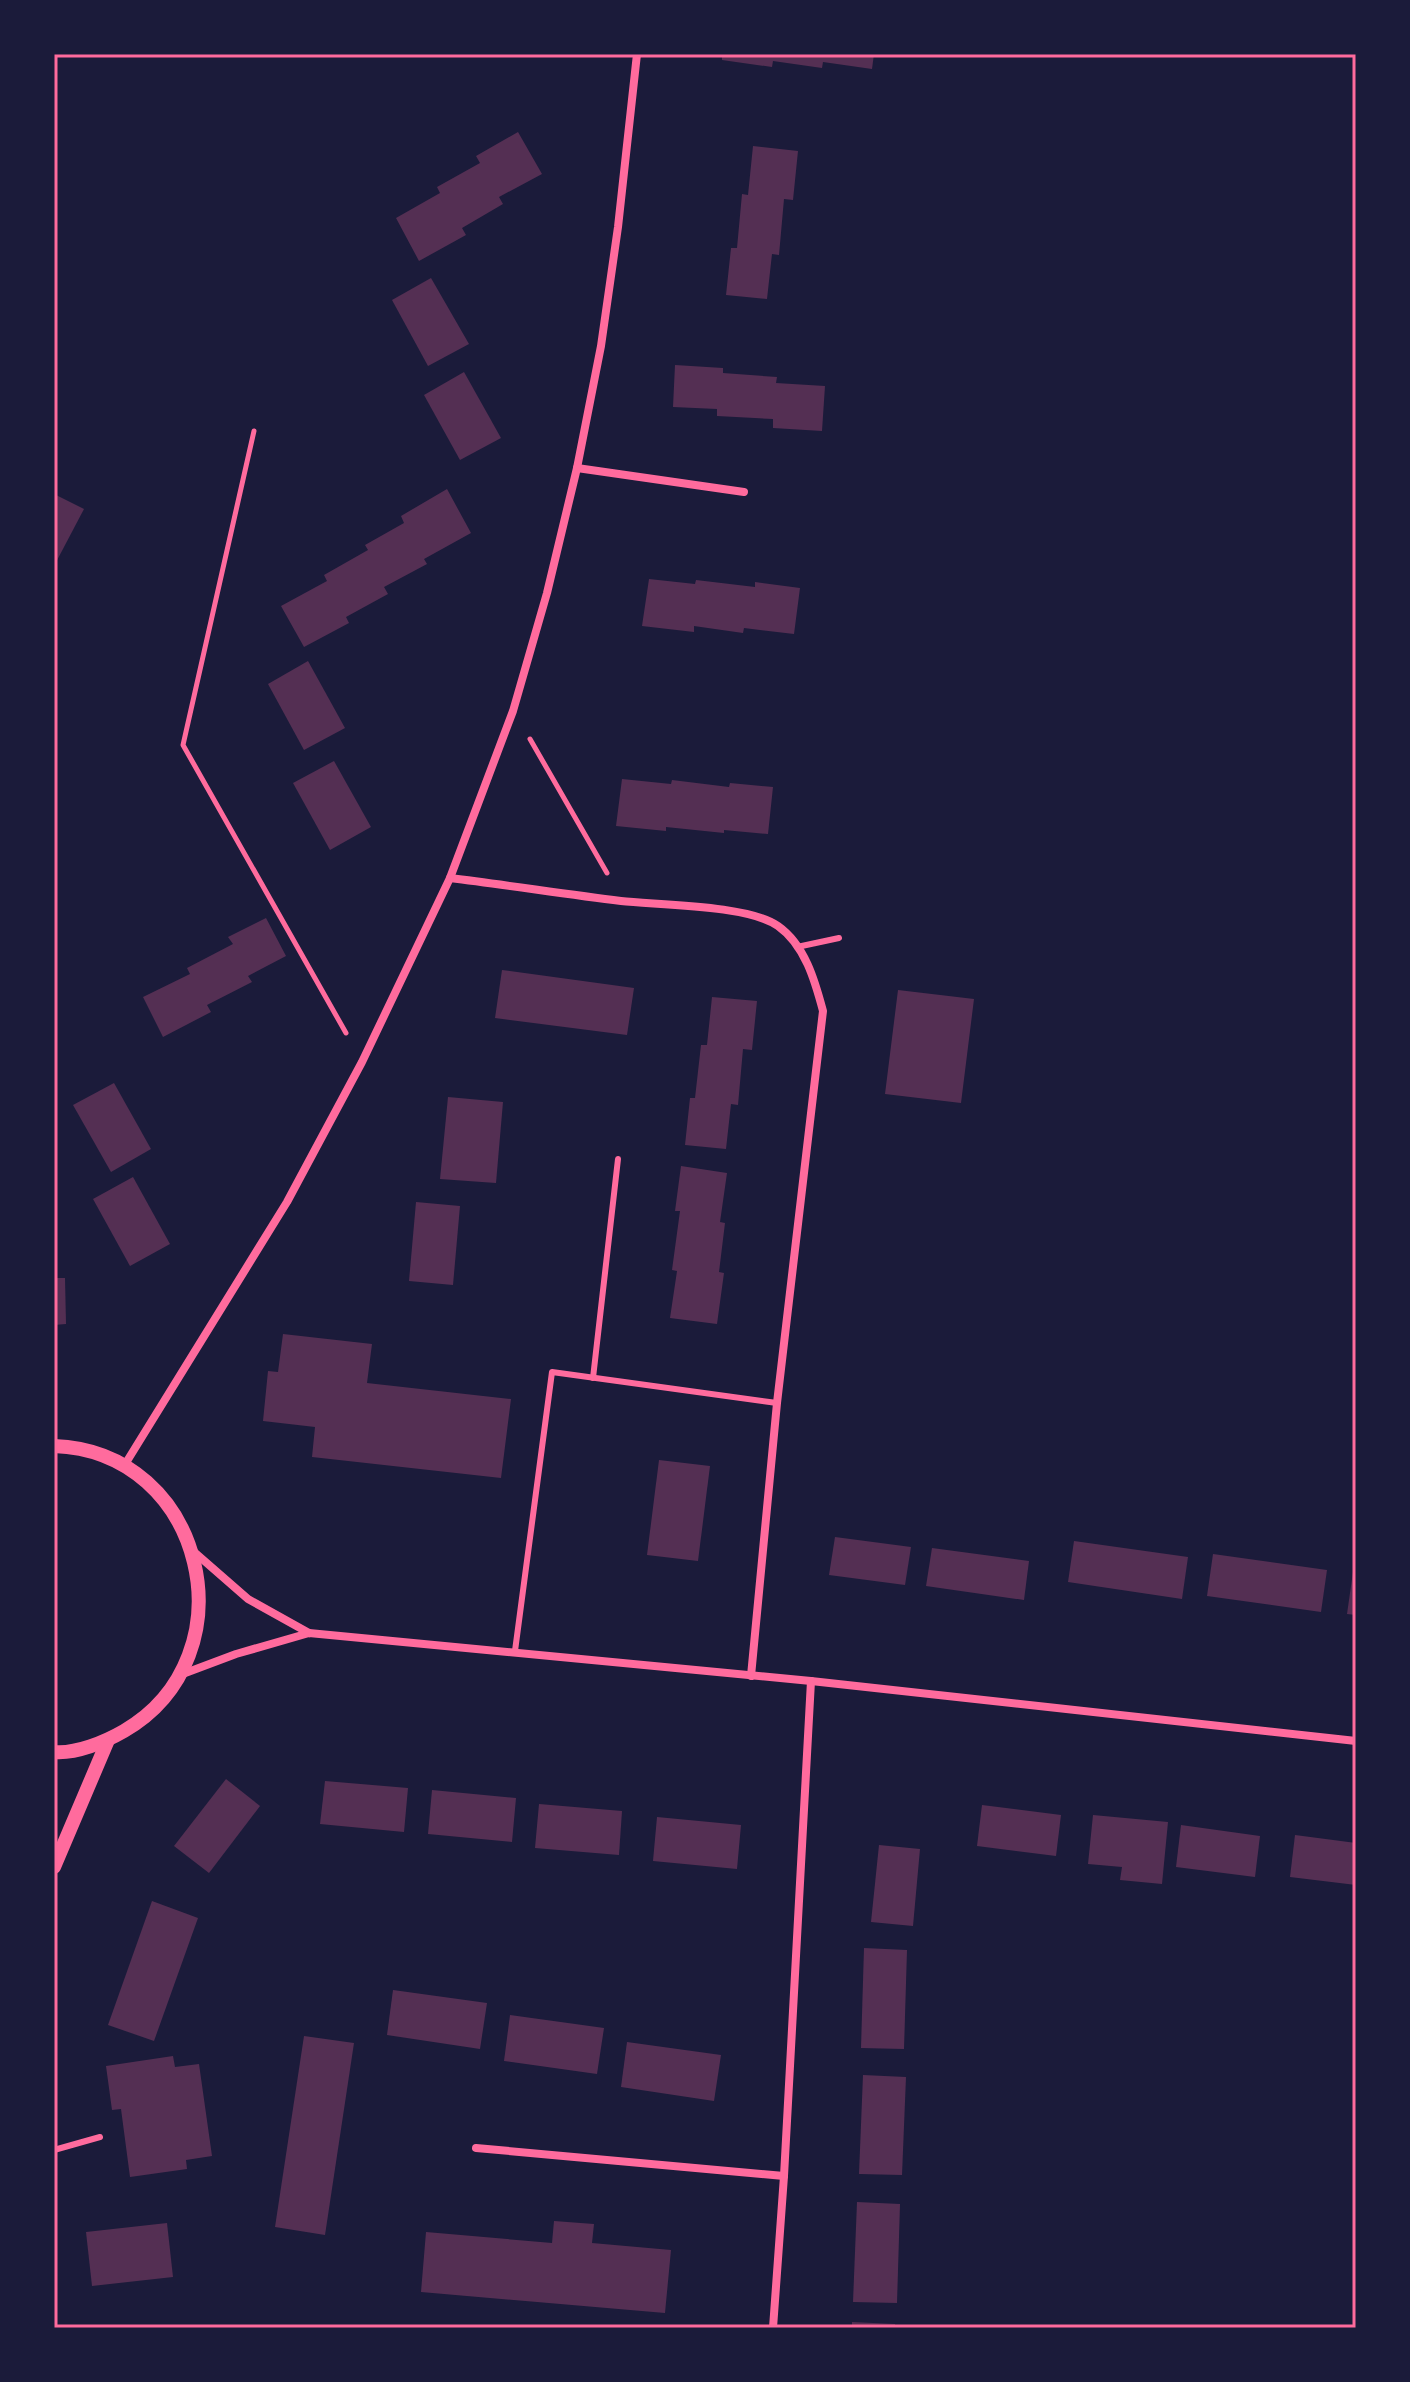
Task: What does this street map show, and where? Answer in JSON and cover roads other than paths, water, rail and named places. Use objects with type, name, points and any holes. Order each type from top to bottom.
[{"type":"street","points":[[124,1466],[287,1202],[362,1062],[450,878],[513,711],[547,593],[577,468],[604,331],[637,54]]},
{"type":"street","points":[[577,468],[744,492]]},
{"type":"street","points":[[450,878],[623,901],[753,914],[778,926],[797,947],[814,978],[823,1011],[777,1403],[751,1676]]},
{"type":"street","points":[[54,1446],[88,1451],[124,1466],[154,1489],[176,1517],[192,1549],[199,1581],[199,1614],[193,1645],[180,1675],[161,1702],[137,1724],[108,1740],[54,1752]]},
{"type":"street","points":[[192,1549],[248,1599],[309,1633]]},
{"type":"street","points":[[180,1675],[236,1654],[309,1633],[811,1681],[1356,1741]]},
{"type":"street","points":[[773,2328],[811,1681]]},
{"type":"street","points":[[54,1867],[108,1740]]},
{"type":"street","points":[[476,2148],[784,2176]]},
{"type":"lane","points":[[797,947],[839,938]]},
{"type":"lane","points":[[593,1378],[618,1159]]},
{"type":"lane","points":[[515,1651],[552,1372],[777,1403]]},
{"type":"lane","points":[[54,2150],[100,2137]]}]
